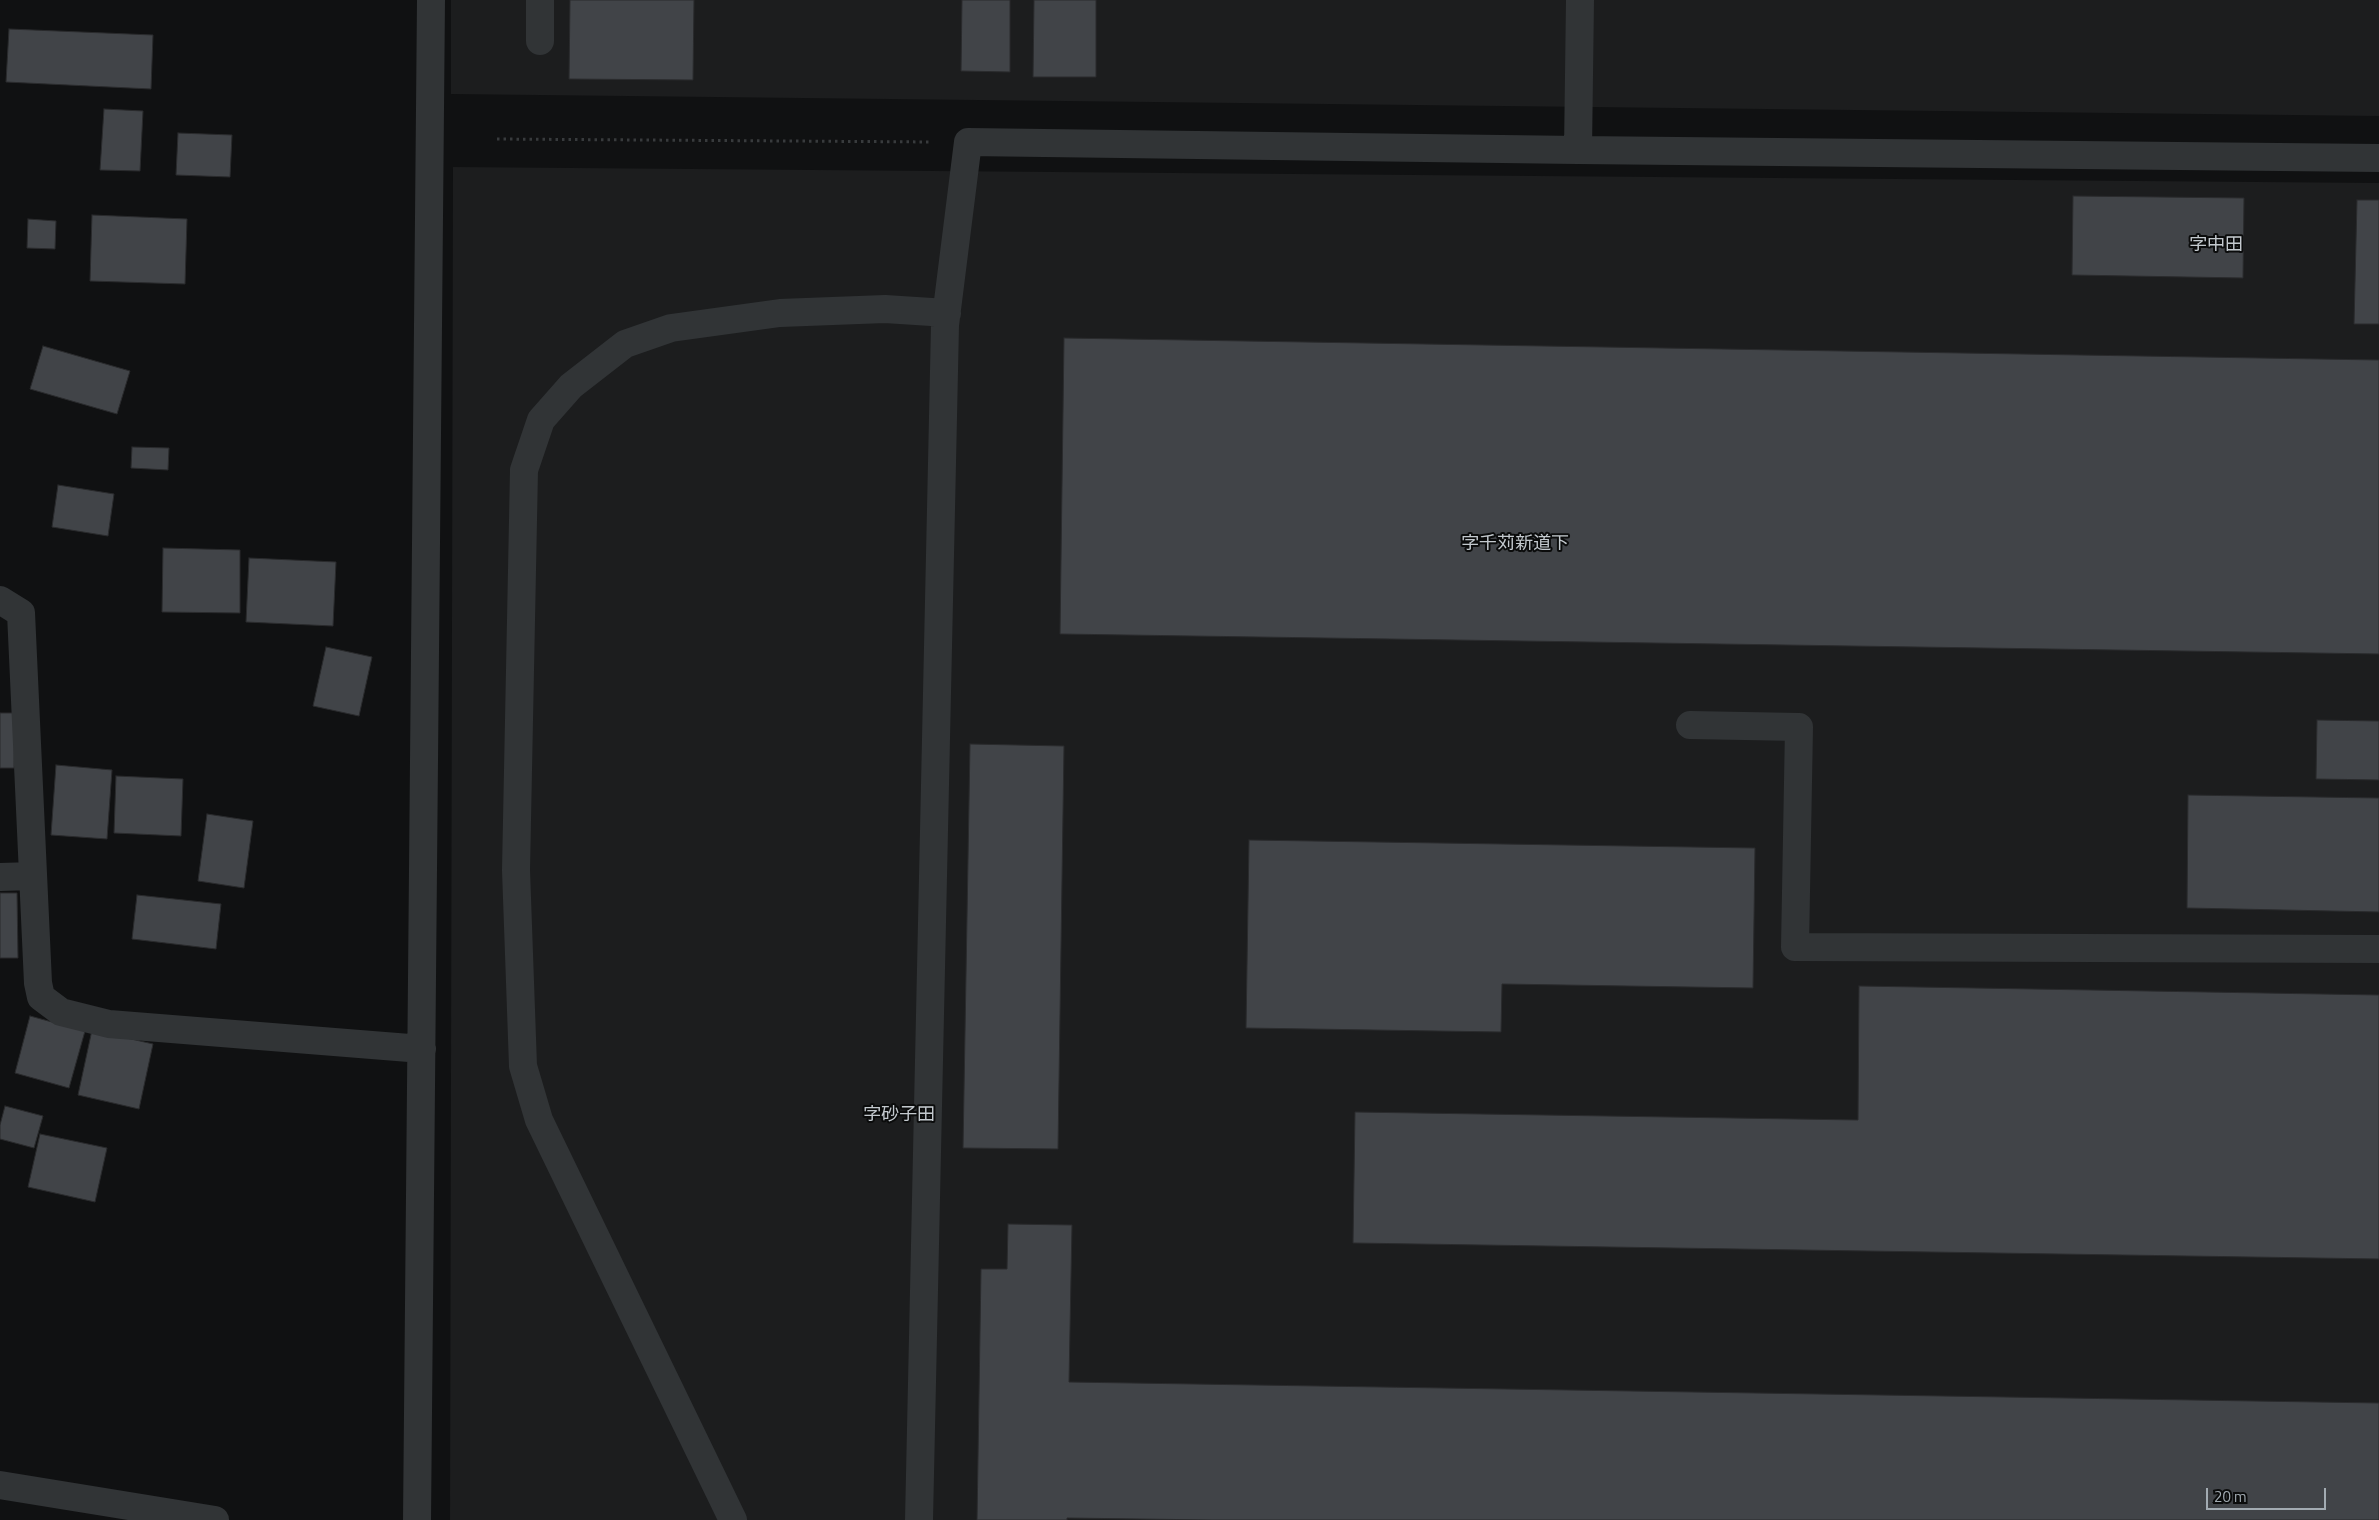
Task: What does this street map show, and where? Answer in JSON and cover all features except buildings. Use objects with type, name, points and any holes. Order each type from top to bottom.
[{"type":"street","points":[[417,1520],[431,0]]},
{"type":"street","points":[[540,0],[540,41]]},
{"type":"street","points":[[1578,150],[1580,0]]},
{"type":"street","points":[[919,1520],[944,355],[947,313],[968,142],[2379,158]]},
{"type":"street","points":[[733,1520],[539,1120],[523,1066],[516,870],[524,470],[541,420],[571,386],[625,344],[671,328],[780,313],[885,309],[947,313]]},
{"type":"street","points":[[0,600],[21,613],[32,876],[38,983],[41,997],[61,1012],[110,1024],[422,1049]]},
{"type":"street","points":[[1690,725],[1799,727],[1795,947],[2379,949]]},
{"type":"street","points":[[0,877],[32,876]]},
{"type":"street","points":[[0,1485],[215,1520]]},
{"type":"path","points":[[497,139],[968,142]]},
{"type":"shaded area","points":[[451,0],[2379,0],[2379,116],[451,94]]},
{"type":"shaded area","points":[[453,167],[2379,183],[2379,1520],[450,1520]]},
{"type":"district","name":"字中田","points":[[2216,246]]},
{"type":"district","name":"字千苅新道下","points":[[1515,545]]},
{"type":"district","name":"字砂子田","points":[[899,1116]]}]
